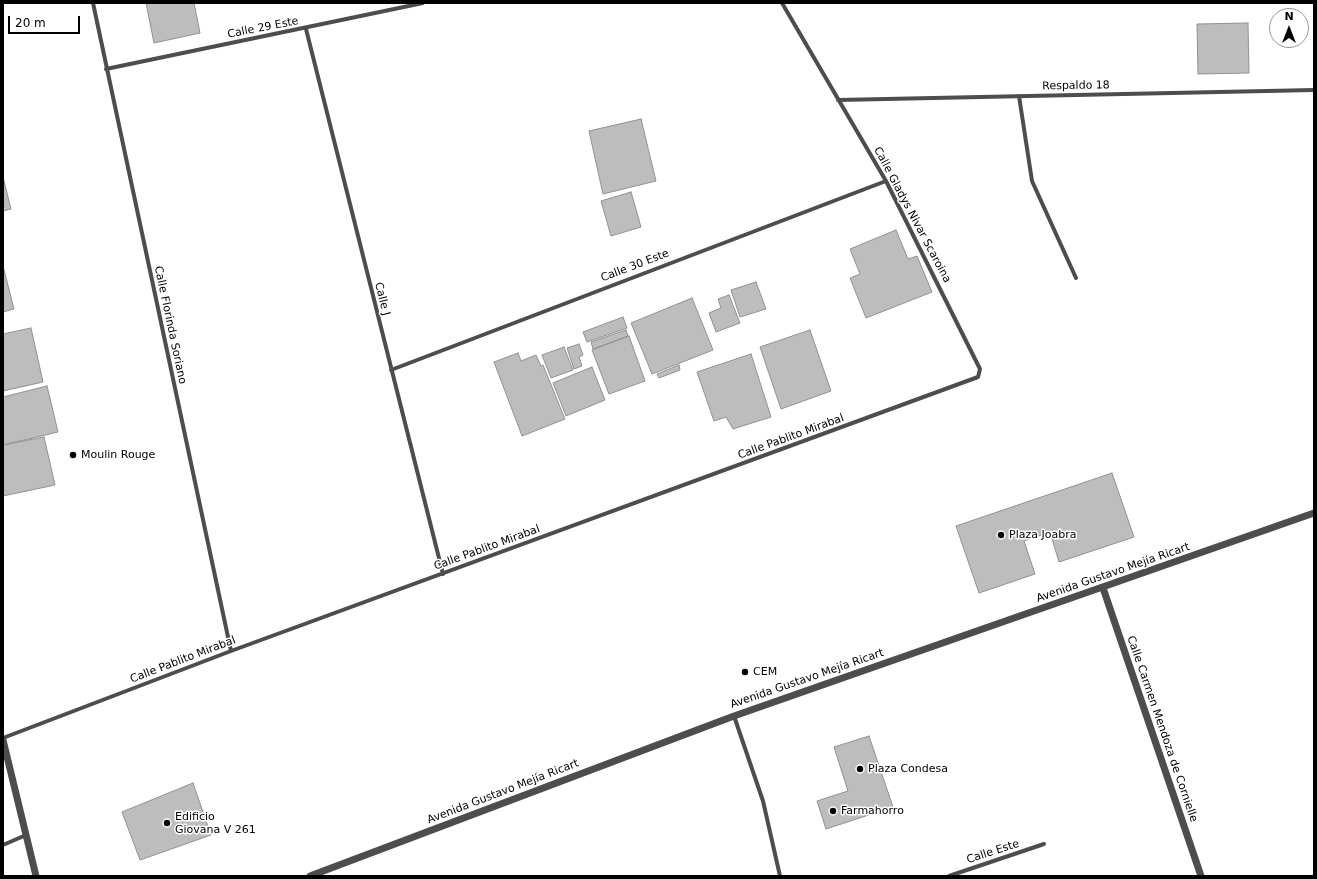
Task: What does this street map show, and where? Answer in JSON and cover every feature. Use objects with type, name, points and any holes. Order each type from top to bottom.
[{"type":"street","name":"Calle Florinda Soriano","points":[[93,3],[231,651]]},
{"type":"street","name":"Calle 29 Este","points":[[106,69],[306,29],[423,3]]},
{"type":"street","name":"Calle Gladys Nivar Scaroina","points":[[782,3],[886,180],[980,369],[978,377]]},
{"type":"street","name":"Calle J","points":[[306,29],[443,574]]},
{"type":"street","name":"Respaldo 18","points":[[838,100],[1314,90]]},
{"type":"street","points":[[1019,96],[1032,181],[1076,278]]},
{"type":"street","name":"Calle 30 Este","points":[[391,370],[886,180]]},
{"type":"street","name":"Calle Pablito Mirabal","points":[[3,739],[231,651],[978,377]]},
{"type":"street","name":"Avenida Gustavo Mejía Ricart","points":[[310,876],[734,716],[1314,513]]},
{"type":"street","name":"Calle Carmen Mendoza de Cornielle","points":[[1103,588],[1201,876]]},
{"type":"street","points":[[734,716],[763,801],[780,876]]},
{"type":"street","points":[[3,739],[36,876]]},
{"type":"street","points":[[3,845],[26,835]]},
{"type":"street","name":"Calle Este","points":[[949,876],[1044,844]]},
{"type":"building","points":[[146,3],[194,3],[200,33],[154,43]]},
{"type":"building","points":[[1248,23],[1249,73],[1198,74],[1197,24]]},
{"type":"building","points":[[641,119],[656,181],[603,194],[589,131]]},
{"type":"building","points":[[3,177],[11,209],[3,211]]},
{"type":"building","points":[[631,192],[641,227],[611,236],[601,201]]},
{"type":"building","points":[[896,230],[908,259],[917,256],[932,292],[866,318],[850,278],[860,274],[850,249]]},
{"type":"building","points":[[3,266],[14,309],[3,312]]},
{"type":"building","points":[[756,282],[766,309],[740,317],[731,290]]},
{"type":"building","points":[[729,295],[740,323],[716,332],[709,313],[721,308],[718,299]]},
{"type":"building","points":[[692,298],[713,350],[652,374],[631,323]]},
{"type":"building","points":[[623,317],[627,328],[587,342],[583,332]]},
{"type":"building","points":[[31,328],[43,382],[3,391],[3,334]]},
{"type":"building","points":[[626,330],[628,336],[593,349],[591,342]]},
{"type":"building","points":[[810,330],[831,391],[781,409],[760,347]]},
{"type":"building","points":[[629,336],[645,381],[609,394],[592,350]]},
{"type":"building","points":[[579,344],[583,355],[579,357],[582,366],[574,369],[567,348]]},
{"type":"building","points":[[564,347],[573,370],[551,378],[542,355]]},
{"type":"building","points":[[518,353],[521,361],[536,355],[541,366],[543,365],[565,419],[522,436],[494,362]]},
{"type":"building","points":[[751,354],[771,417],[733,429],[726,417],[714,421],[697,372]]},
{"type":"building","points":[[679,365],[680,370],[659,378],[657,374]]},
{"type":"building","points":[[592,367],[605,400],[566,416],[553,383]]},
{"type":"building","points":[[47,386],[58,432],[3,445],[3,397]]},
{"type":"building","points":[[44,437],[55,485],[3,496],[3,445]]},
{"type":"building","name":"Plaza Joabra","points":[[1112,473],[1134,537],[1059,562],[1050,532],[1024,541],[1035,574],[979,593],[956,526]]},
{"type":"building","name":"Plaza Condesa","points":[[869,736],[893,807],[826,829],[817,801],[848,791],[834,747]]},
{"type":"building","name":"Edificio Giovana V 261","points":[[193,783],[211,835],[140,860],[122,812]]},
{"type":"place","name":"Moulin Rouge","points":[[73,455]]},
{"type":"place","name":"Plaza Joabra","points":[[1001,535]]},
{"type":"place","name":"CEM","points":[[745,672]]},
{"type":"place","name":"Plaza Condesa","points":[[860,769]]},
{"type":"place","name":"Farmahorro","points":[[833,811]]},
{"type":"place","name":"Edificio Giovana V 261","points":[[167,823]]}]
